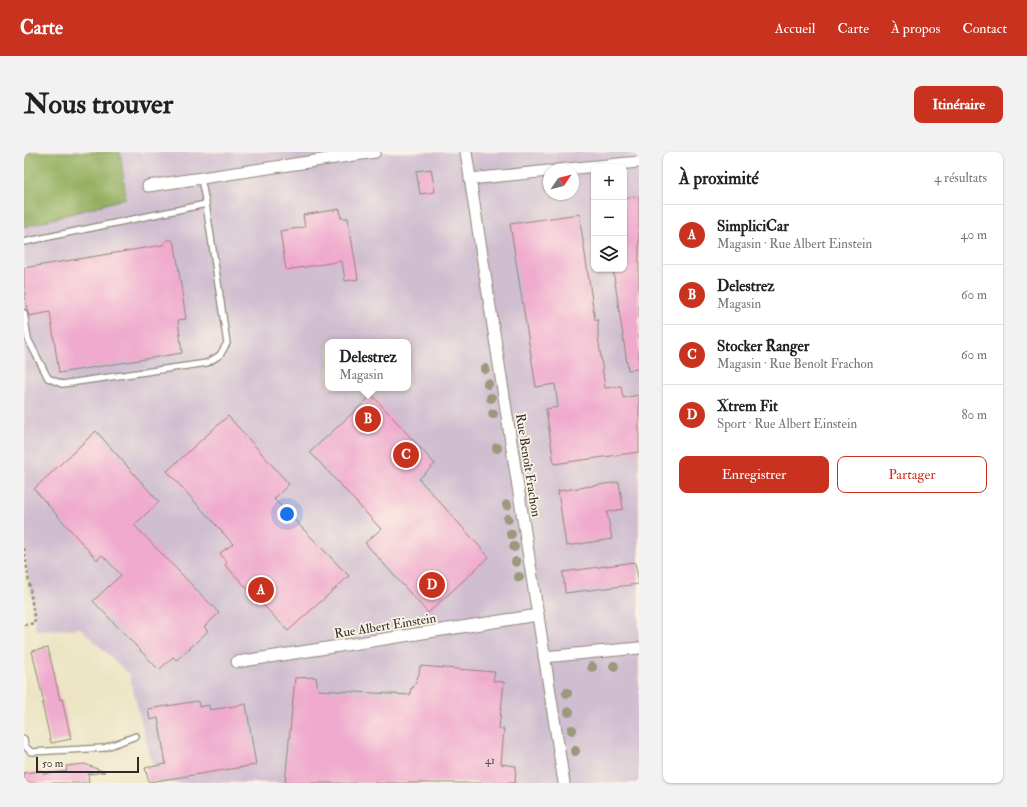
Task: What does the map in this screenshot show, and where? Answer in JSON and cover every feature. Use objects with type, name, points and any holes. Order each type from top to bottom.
[{"type":"street","points":[[148,186],[375,152]]},
{"type":"street","name":"Rue Benoît Frachon","points":[[466,152],[564,783]]},
{"type":"street","points":[[579,168],[639,162]]},
{"type":"street","points":[[470,178],[543,172]]},
{"type":"street","name":"Rue Albert Einstein","points":[[237,662],[538,615]]},
{"type":"street","points":[[544,657],[639,648]]},
{"type":"lane","points":[[24,313],[28,339],[48,378],[62,384],[207,363],[220,355],[227,343],[201,178]]},
{"type":"lane","points":[[24,242],[206,204]]},
{"type":"lane","points":[[24,739],[25,746],[31,752],[104,748],[136,736]]},
{"type":"path","points":[[24,548],[35,623],[24,625]]},
{"type":"shaded area","points":[[120,152],[639,152],[639,783],[157,783],[129,674],[80,628],[36,631],[24,548],[24,227],[127,198]]},
{"type":"green space","points":[[24,152],[120,152],[126,198],[24,227]]},
{"type":"building","points":[[431,169],[435,192],[420,194],[416,171]]},
{"type":"building","points":[[639,196],[639,369],[628,370],[613,272],[627,272],[627,198]]},
{"type":"building","points":[[340,209],[341,218],[348,218],[358,279],[345,281],[342,261],[286,270],[280,231],[305,227],[303,215]]},
{"type":"building","points":[[579,214],[595,320],[598,320],[598,336],[605,388],[621,386],[623,398],[639,395],[639,452],[554,464],[546,409],[558,407],[555,384],[536,387],[510,224]]},
{"type":"building","points":[[167,240],[172,240],[175,245],[186,319],[178,320],[182,353],[59,373],[50,312],[29,316],[24,289],[24,268],[163,245]]},
{"type":"building","points":[[372,395],[435,464],[419,479],[489,557],[428,613],[365,543],[381,529],[310,452]]},
{"type":"building","points":[[228,416],[289,484],[274,499],[349,576],[288,631],[225,565],[227,563],[220,553],[233,544],[167,471]]},
{"type":"building","points":[[96,431],[159,502],[134,525],[219,613],[204,627],[208,631],[177,660],[173,657],[159,670],[93,601],[121,575],[102,555],[97,560],[34,489]]},
{"type":"building","points":[[619,482],[623,509],[607,512],[612,539],[566,546],[558,491]]},
{"type":"building","points":[[635,562],[639,584],[565,593],[563,572]]},
{"type":"building","points":[[48,648],[71,739],[51,743],[42,703],[44,703],[32,651]]},
{"type":"building","points":[[420,666],[495,672],[493,681],[504,682],[499,729],[504,729],[501,764],[516,766],[515,783],[285,783],[295,678],[316,677],[318,690],[410,695],[411,688],[413,688],[419,674]]},
{"type":"building","points":[[198,701],[199,707],[209,705],[210,710],[246,704],[256,765],[149,782],[145,768],[166,764],[158,718],[150,720],[148,709]]},
{"type":"building","points":[[85,764],[105,772],[88,774],[89,783],[24,783],[24,773],[42,771],[43,774],[67,771],[66,766]]},
{"type":"place","name":"Delestrez","points":[[368,419]]},
{"type":"place","name":"Stocker Ranger","points":[[406,455]]},
{"type":"place","name":"Xtrem Fit","points":[[432,585]]},
{"type":"place","name":"SimpliciCar","points":[[261,590]]}]
